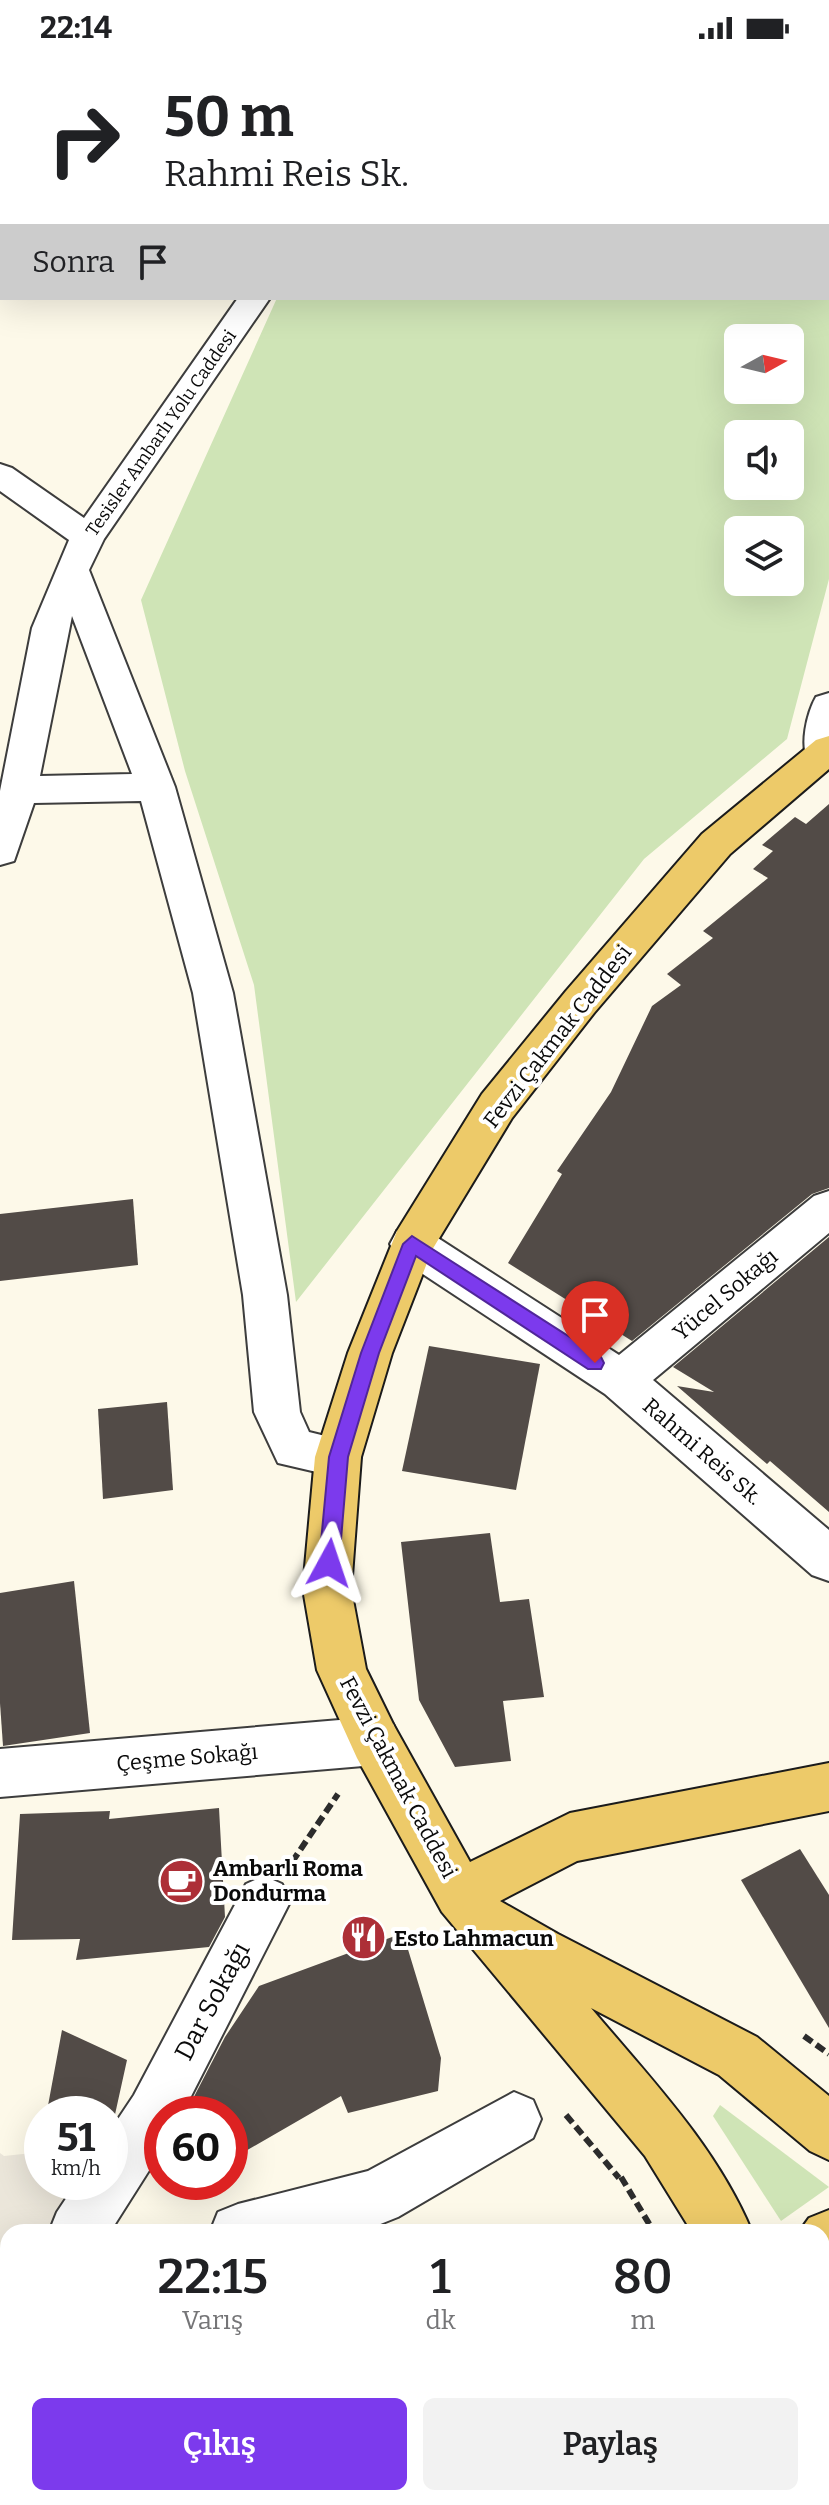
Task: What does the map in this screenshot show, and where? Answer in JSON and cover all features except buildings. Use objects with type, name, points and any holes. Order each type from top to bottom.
[{"type":"main road","name":"Fevzi Çakmak Caddesi","points":[[719,2224],[664,2137],[467,1904],[375,1741],[342,1670],[327,1589],[338,1457],[370,1353],[412,1244],[497,1106],[580,1002],[716,844],[825,751]]},
{"type":"main road","points":[[467,1904],[570,1838],[829,1787]]},
{"type":"main road","name":"Fevzi Çakmak Caddesi","points":[[467,1904],[539,1953],[738,2056],[829,2132]]},
{"type":"street","name":"Tesisler Ambarlı Yolu Caddesi","points":[[0,851],[19,790],[50,628],[72,570],[88,537],[253,300]]},
{"type":"street","points":[[0,475],[88,537]]},
{"type":"street","points":[[72,570],[156,787],[213,993],[265,1295],[277,1412],[294,1449],[338,1457]]},
{"type":"street","points":[[825,751],[829,706]]},
{"type":"street","points":[[19,790],[156,787]]},
{"type":"street","name":"Yücel Sokağı","points":[[621,1380],[829,1208]]},
{"type":"street","name":"Rahmi Reis Sk.","points":[[412,1244],[621,1380],[829,1560]]},
{"type":"street","name":"Çeşme Sokağı","points":[[0,1773],[375,1741]]},
{"type":"street","name":"Dar Sokağı","points":[[128,2154],[153,2114],[264,1902]]},
{"type":"street","points":[[270,2224],[378,2197],[514,2119]]},
{"type":"street","name":"Dar Sokağı","points":[[82,2224],[98,2200]]},
{"type":"path","points":[[264,1902],[375,1741]]},
{"type":"path","points":[[514,2119],[550,2095],[619,2178]]},
{"type":"green space","points":[[276,300],[829,300],[829,579],[787,739],[644,859],[296,1302],[254,985],[185,771],[141,600]]},
{"type":"green space","points":[[720,2105],[829,2187],[781,2221],[713,2116]]},
{"type":"shaded area","points":[[0,2153],[4,2156],[24,2154],[24,2200],[86,2200],[83,2224],[0,2224]]},
{"type":"place","name":"Ambarlı Roma Dondurma","points":[[182,1881]]},
{"type":"place","name":"Esto Lahmacun","points":[[363,1938]]},
{"type":"route","points":[[329,1563],[338,1457],[370,1353],[412,1244],[595,1363]]}]
